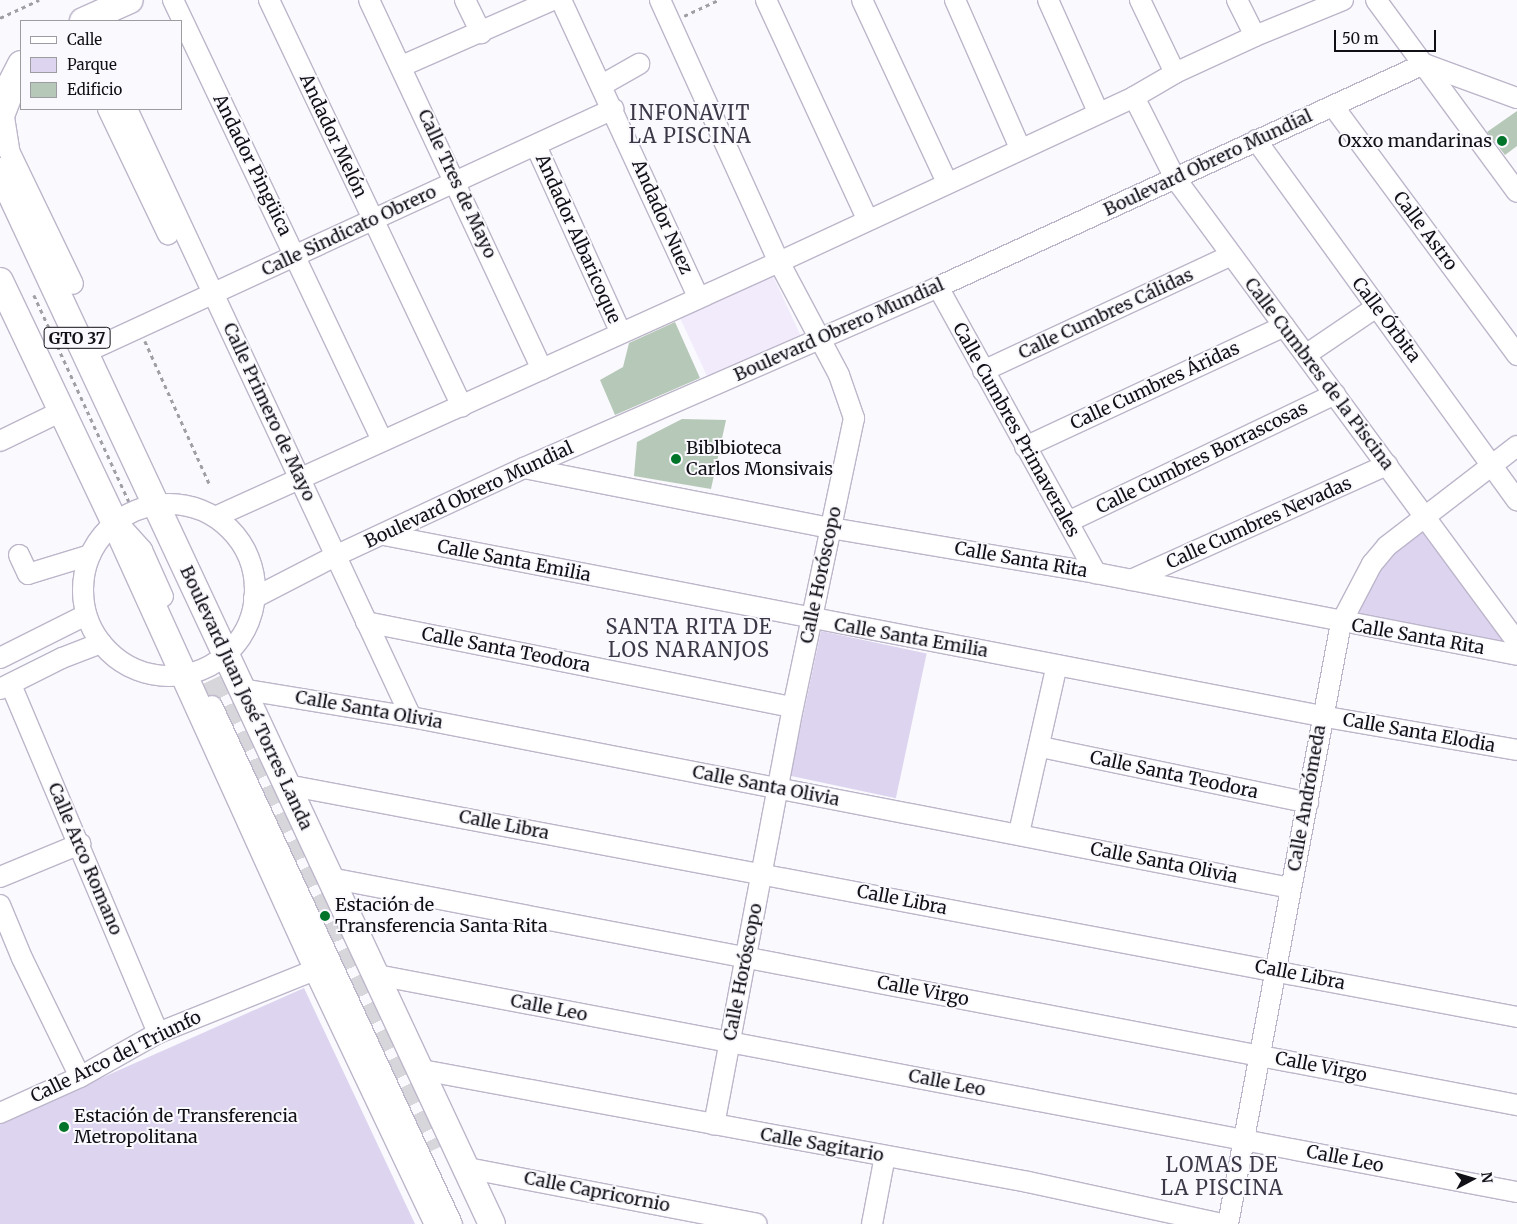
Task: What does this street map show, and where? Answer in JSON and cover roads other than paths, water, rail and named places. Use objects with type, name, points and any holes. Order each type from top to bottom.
[{"type":"main road","points":[[87,20],[130,0]]},
{"type":"main road","points":[[0,64],[20,54]]},
{"type":"main road","points":[[0,105],[20,66]]},
{"type":"main road","name":"Boulevard Juan José Torres Landa","points":[[0,171],[84,353],[136,516],[196,676],[317,969],[438,1224]]},
{"type":"main road","name":"Boulevard Juan José Torres Landa","points":[[0,281],[62,411],[136,516],[225,655],[422,1070],[492,1224]]},
{"type":"street","name":"Andador Pingüica","points":[[173,0],[382,440]]},
{"type":"street","name":"Andador Melón","points":[[269,0],[462,406]]},
{"type":"street","name":"Calle Tres de Mayo","points":[[369,0],[402,66],[542,370]]},
{"type":"street","points":[[466,0],[481,32]]},
{"type":"street","points":[[402,66],[552,0]]},
{"type":"street","name":"Andador Nuez","points":[[561,0],[614,109],[699,298]]},
{"type":"street","name":"Calle Horóscopo","points":[[660,0],[779,262],[839,375],[854,418],[793,707],[714,1126]]},
{"type":"street","points":[[766,0],[867,219]]},
{"type":"street","points":[[862,0],[947,182]]},
{"type":"street","points":[[955,0],[1020,148]]},
{"type":"street","points":[[1048,0],[1098,112]]},
{"type":"street","points":[[1140,0],[1175,73]]},
{"type":"street","points":[[1237,0],[1255,36]]},
{"type":"street","points":[[215,517],[779,262],[867,219],[1134,97],[1175,73],[1255,36],[1343,0]]},
{"type":"street","points":[[1376,0],[1517,192]]},
{"type":"street","points":[[602,85],[639,64]]},
{"type":"street","points":[[1424,64],[1517,98]]},
{"type":"street","name":"Boulevard Obrero Mundial","points":[[254,598],[335,556],[384,535],[524,468],[820,340],[1424,64]]},
{"type":"street","points":[[20,82],[5,108],[7,142],[74,284]]},
{"type":"street","name":"Calle Cumbres de la Piscina","points":[[1134,97],[1175,178],[1230,256],[1307,354],[1517,642]]},
{"type":"street","name":"Calle Astro","points":[[1332,106],[1517,355]]},
{"type":"street","name":"Calle Sindicato Obrero","points":[[84,353],[614,109]]},
{"type":"street","points":[[108,110],[168,234]]},
{"type":"street","name":"Calle Primero de Mayo","points":[[127,110],[411,717]]},
{"type":"street","name":"Calle Órbita","points":[[1256,140],[1375,308],[1517,500]]},
{"type":"street","name":"Andador Albaricoque","points":[[536,146],[621,333]]},
{"type":"street","name":"Calle Cumbres Cálidas","points":[[983,371],[1230,256]]},
{"type":"street","name":"Calle Cumbres Primaverales","points":[[938,287],[1096,573]]},
{"type":"street","points":[[1307,354],[1375,308]]},
{"type":"street","name":"Calle Cumbres Áridas","points":[[1025,447],[1284,326]]},
{"type":"street","name":"Calle Cumbres Borrascosas","points":[[1068,522],[1335,394]]},
{"type":"street","points":[[0,441],[62,411]]},
{"type":"street","name":"Calle Andrómeda","points":[[1228,1224],[1278,971],[1321,716],[1341,623],[1372,564],[1387,546],[1424,515],[1517,446]]},
{"type":"street","name":"Calle Cumbres Nevadas","points":[[1131,580],[1387,465]]},
{"type":"street","name":"Calle Santa Rita","points":[[524,468],[832,528],[1096,573],[1341,623],[1517,655]]},
{"type":"street","points":[[19,555],[28,574],[90,555],[136,516],[186,505],[215,517],[233,532],[246,552],[253,574],[254,598],[246,630],[225,655],[196,676],[159,676],[137,670],[117,659],[101,643],[86,615],[84,581],[90,555]]},
{"type":"street","name":"Calle Santa Emilia","points":[[384,535],[1321,716]]},
{"type":"street","points":[[0,658],[86,615]]},
{"type":"street","name":"Calle Santa Teodora","points":[[366,622],[793,707]]},
{"type":"street","points":[[5,687],[62,658],[101,643]]},
{"type":"street","points":[[1019,833],[1041,747],[1057,665]]},
{"type":"street","points":[[196,676],[452,1224]]},
{"type":"street","name":"Calle Arco Romano","points":[[5,687],[80,844],[158,1033]]},
{"type":"street","name":"Calle Santa Olivia","points":[[241,689],[411,717],[1019,833],[1291,888]]},
{"type":"street","name":"Calle Santa Elodia","points":[[1321,716],[1517,750]]},
{"type":"street","name":"Calle Santa Teodora","points":[[1041,747],[1308,802]]},
{"type":"street","name":"Calle Libra","points":[[287,785],[1517,1017]]},
{"type":"street","points":[[0,877],[80,844]]},
{"type":"street","name":"Calle Virgo","points":[[330,878],[746,956],[1517,1105]]},
{"type":"street","points":[[0,905],[22,958],[80,1077]]},
{"type":"street","name":"Calle Arco del Triunfo","points":[[0,1113],[80,1077],[158,1033],[317,969]]},
{"type":"street","name":"Calle Leo","points":[[377,975],[1517,1192]]},
{"type":"street","name":"Calle Sagitario","points":[[422,1070],[714,1126],[1028,1182],[1222,1224]]},
{"type":"street","points":[[432,1151],[438,1193]]},
{"type":"street","points":[[872,1224],[885,1156]]},
{"type":"street","name":"Calle Capricornio","points":[[467,1168],[757,1224]]},
{"type":"tunnel","points":[[211,680],[432,1151]]},
{"type":"place","name":"Oxxo mandarinas","points":[[1502,141]]},
{"type":"place","name":"Biblbioteca Carlos Monsivais","points":[[676,459]]},
{"type":"place","name":"Estación de Transferencia Santa Rita","points":[[325,916]]},
{"type":"place","name":"Estación de Transferencia Metropolitana","points":[[64,1127]]},
{"type":"district","name":"INFONAVIT LA PISCINA","points":[[690,124]]},
{"type":"district","name":"SANTA RITA DE LOS NARANJOS","points":[[689,638]]},
{"type":"district","name":"LOMAS DE LA PISCINA","points":[[1222,1176]]}]
